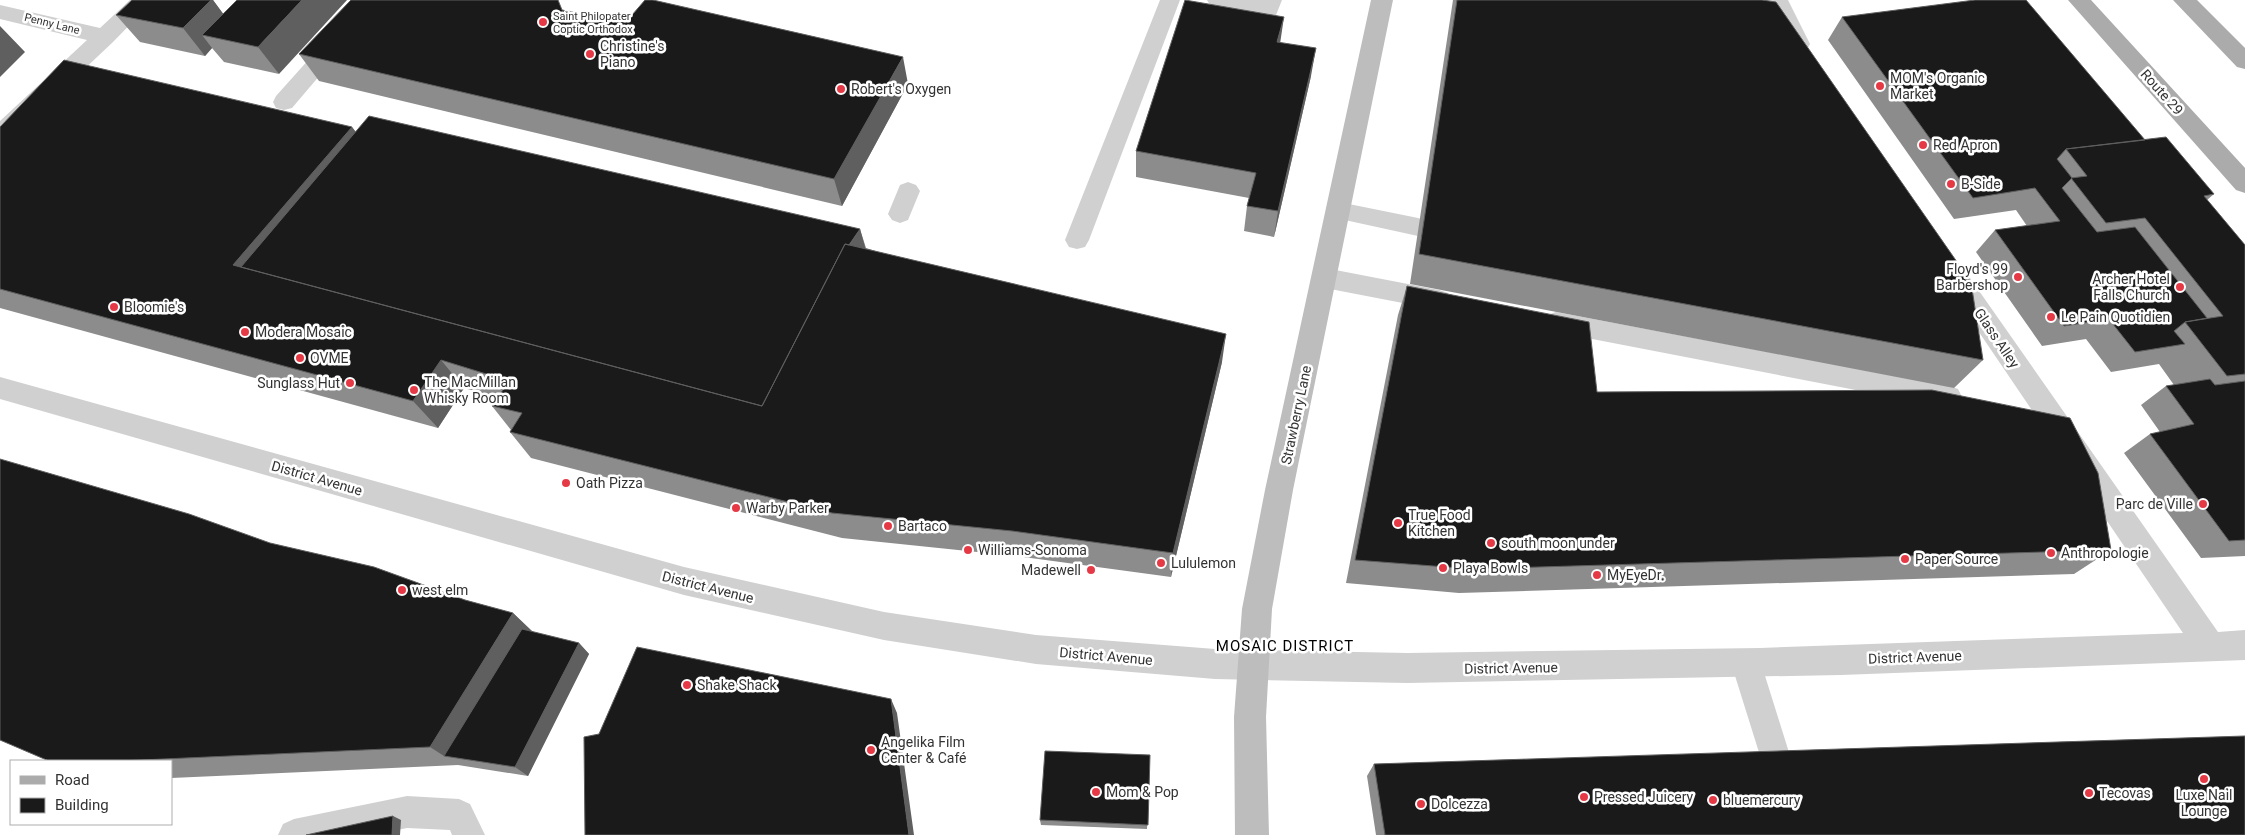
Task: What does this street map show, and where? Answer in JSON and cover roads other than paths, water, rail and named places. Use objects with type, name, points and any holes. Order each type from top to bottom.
[{"type":"main road","name":"Route 29","points":[[2079,0],[2245,184]]},
{"type":"main road","points":[[2184,0],[2245,61]]},
{"type":"street","points":[[0,136],[143,0]]},
{"type":"street","name":"Strawberry Lane","points":[[1252,835],[1250,717],[1258,608],[1274,517],[1382,0]]},
{"type":"street","points":[[1777,0],[1794,36],[1813,64]]},
{"type":"street","name":"Penny Lane","points":[[0,12],[105,37]]},
{"type":"street","name":"Glass Alley","points":[[1940,255],[2033,408],[2210,646]]},
{"type":"street","name":"District Avenue","points":[[0,388],[684,581],[756,599],[928,633],[1085,655],[1253,666],[1446,669],[1746,663],[2245,645]]},
{"type":"lane","points":[[284,102],[374,0]]},
{"type":"lane","points":[[1077,240],[1170,0]]},
{"type":"lane","points":[[1217,0],[1269,10],[1272,0]]},
{"type":"lane","points":[[900,214],[908,192]]},
{"type":"lane","points":[[1339,211],[1418,227]]},
{"type":"lane","points":[[1325,278],[1464,305]]},
{"type":"lane","points":[[1532,318],[1970,401]]},
{"type":"lane","points":[[1746,663],[1778,762]]},
{"type":"lane","points":[[294,835],[406,812],[459,815],[469,835]]},
{"type":"place","name":"Saint Philopater Coptic Orthodox","points":[[543,22]]},
{"type":"place","name":"Christine's Piano","points":[[590,54]]},
{"type":"place","name":"MOM's Organic Market","points":[[1880,86]]},
{"type":"place","name":"Robert's Oxygen","points":[[841,89]]},
{"type":"place","name":"Red Apron","points":[[1923,145]]},
{"type":"place","name":"B-Side","points":[[1951,184]]},
{"type":"place","name":"Floyd's 99 Barbershop","points":[[2018,277]]},
{"type":"place","name":"Archer Hotel Falls Church","points":[[2180,287]]},
{"type":"place","name":"Bloomie's","points":[[114,307]]},
{"type":"place","name":"Le Pain Quotidien","points":[[2051,317]]},
{"type":"place","name":"Modera Mosaic","points":[[245,332]]},
{"type":"place","name":"OVME","points":[[300,358]]},
{"type":"place","name":"Sunglass Hut","points":[[350,383]]},
{"type":"place","name":"The MacMillan Whisky Room","points":[[414,390]]},
{"type":"place","name":"Oath Pizza","points":[[566,483]]},
{"type":"place","name":"Parc de Ville","points":[[2203,504]]},
{"type":"place","name":"Warby Parker","points":[[736,508]]},
{"type":"place","name":"True Food Kitchen","points":[[1398,523]]},
{"type":"place","name":"Bartaco","points":[[888,526]]},
{"type":"place","name":"south moon under","points":[[1491,543]]},
{"type":"place","name":"Williams-Sonoma","points":[[968,550]]},
{"type":"place","name":"Anthropologie","points":[[2051,553]]},
{"type":"place","name":"Paper Source","points":[[1905,559]]},
{"type":"place","name":"Lululemon","points":[[1161,563]]},
{"type":"place","name":"Playa Bowls","points":[[1443,568]]},
{"type":"place","name":"Madewell","points":[[1091,570]]},
{"type":"place","name":"MyEyeDr.","points":[[1597,575]]},
{"type":"place","name":"west elm","points":[[402,590]]},
{"type":"place","name":"Shake Shack","points":[[687,685]]},
{"type":"place","name":"Angelika Film Center & Café","points":[[871,750]]},
{"type":"place","name":"Luxe Nail Lounge","points":[[2204,779]]},
{"type":"place","name":"Mom & Pop","points":[[1096,792]]},
{"type":"place","name":"Tecovas","points":[[2089,793]]},
{"type":"place","name":"Pressed Juicery","points":[[1584,797]]},
{"type":"place","name":"bluemercury","points":[[1713,800]]},
{"type":"place","name":"Dolcezza","points":[[1421,804]]},
{"type":"district","name":"MOSAIC DISTRICT","points":[[1285,646]]}]
